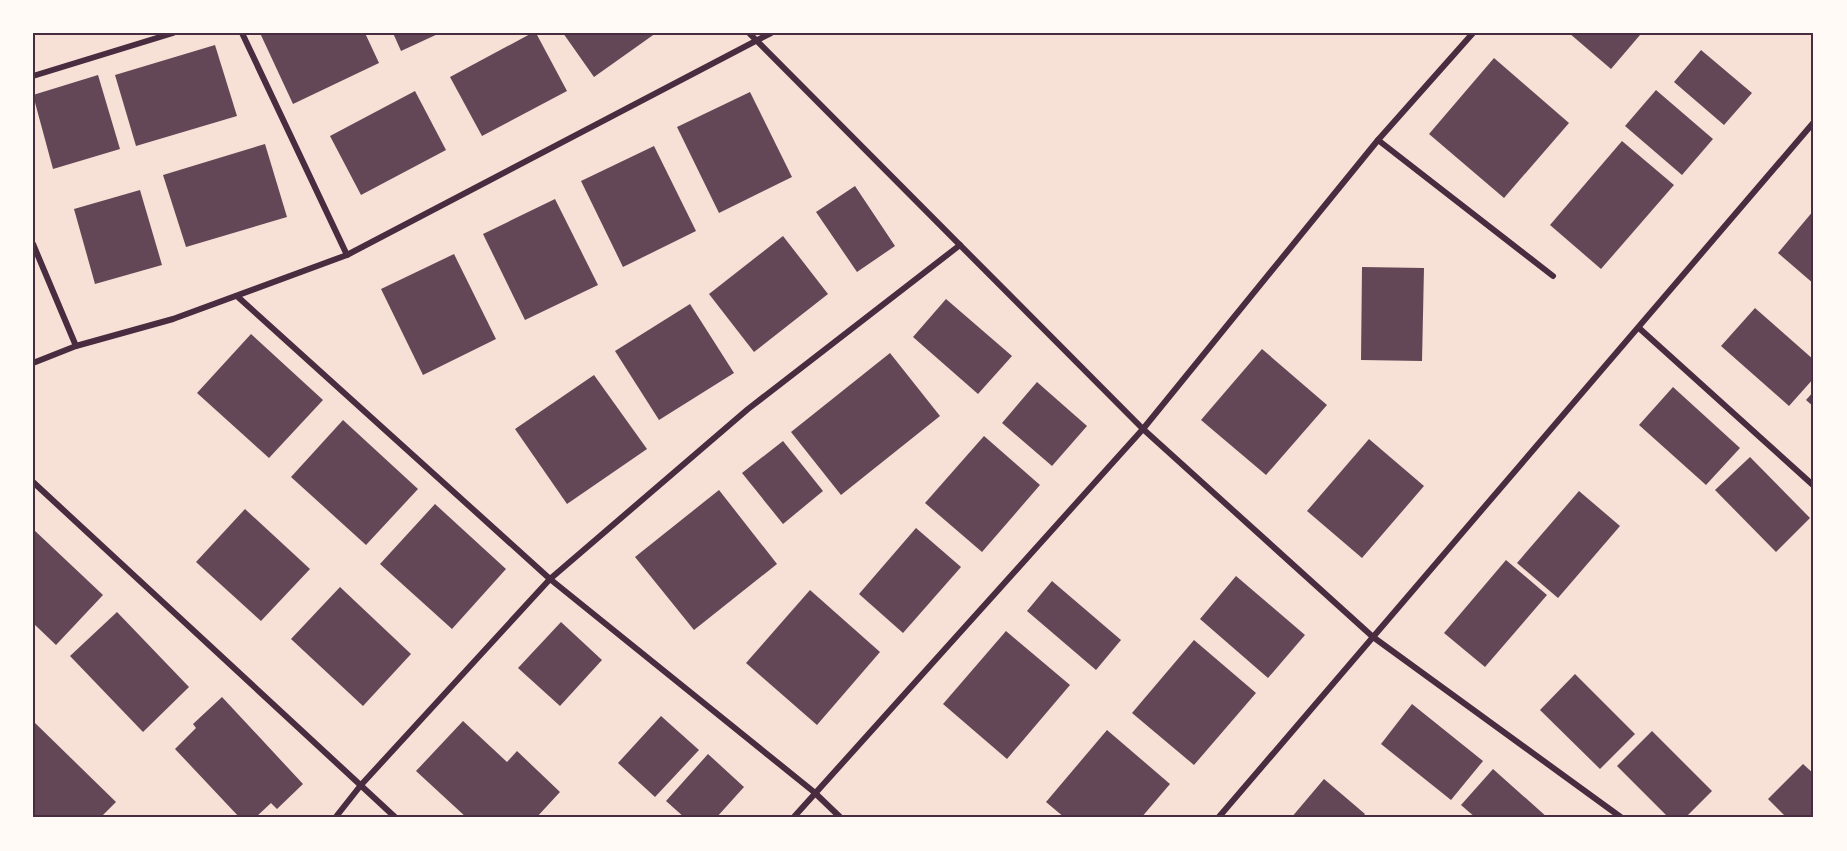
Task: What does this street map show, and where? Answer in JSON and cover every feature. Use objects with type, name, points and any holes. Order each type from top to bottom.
[{"type":"street","points":[[33,76],[173,33]]},
{"type":"street","points":[[242,33],[347,255]]},
{"type":"street","points":[[749,33],[1143,429],[1373,638],[1622,818]]},
{"type":"street","points":[[33,363],[76,346],[173,319],[238,297],[347,255],[771,33]]},
{"type":"street","points":[[793,818],[1143,429],[1378,140],[1473,33]]},
{"type":"street","points":[[1218,818],[1814,122]]},
{"type":"street","points":[[1378,140],[1553,276]]},
{"type":"street","points":[[33,244],[76,346]]},
{"type":"street","points":[[335,818],[361,785],[550,579],[748,409],[960,245]]},
{"type":"street","points":[[238,297],[550,579],[814,792],[841,818]]},
{"type":"street","points":[[1639,328],[1814,486]]},
{"type":"street","points":[[33,482],[396,818]]},
{"type":"building","points":[[260,33],[365,33],[379,63],[293,104]]},
{"type":"building","points":[[393,33],[440,33],[401,51]]},
{"type":"building","points":[[532,33],[536,33],[567,91],[482,136],[450,77]]},
{"type":"building","points":[[563,33],[656,33],[594,77]]},
{"type":"building","points":[[1569,33],[1637,33],[1640,35],[1611,69]]},
{"type":"building","points":[[215,45],[237,116],[136,146],[115,75]]},
{"type":"building","points":[[1701,50],[1752,93],[1724,125],[1674,82]]},
{"type":"building","points":[[1494,58],[1569,123],[1504,198],[1429,134]]},
{"type":"building","points":[[98,75],[120,149],[53,169],[33,95]]},
{"type":"building","points":[[1656,90],[1713,139],[1682,175],[1625,126]]},
{"type":"building","points":[[415,91],[446,150],[361,195],[330,136]]},
{"type":"building","points":[[750,92],[792,177],[719,213],[677,127]]},
{"type":"building","points":[[1622,141],[1674,185],[1601,269],[1550,225]]},
{"type":"building","points":[[265,144],[287,217],[186,247],[163,175]]},
{"type":"building","points":[[654,146],[696,231],[623,267],[581,181]]},
{"type":"building","points":[[855,186],[895,246],[857,272],[816,212]]},
{"type":"building","points":[[140,190],[162,265],[95,284],[74,209]]},
{"type":"building","points":[[555,199],[598,285],[525,320],[483,234]]},
{"type":"building","points":[[1814,210],[1814,284],[1778,253]]},
{"type":"building","points":[[783,236],[828,294],[754,352],[709,294]]},
{"type":"building","points":[[454,254],[496,339],[423,375],[381,289]]},
{"type":"building","points":[[1362,267],[1424,268],[1422,361],[1361,360]]},
{"type":"building","points":[[946,299],[1012,356],[978,394],[913,337]]},
{"type":"building","points":[[690,304],[734,373],[659,420],[615,351]]},
{"type":"building","points":[[1755,308],[1814,360],[1814,378],[1789,406],[1721,346]]},
{"type":"building","points":[[251,334],[323,400],[269,458],[197,393]]},
{"type":"building","points":[[1262,349],[1327,405],[1266,475],[1201,420]]},
{"type":"building","points":[[890,353],[940,416],[841,495],[791,432]]},
{"type":"building","points":[[594,375],[647,449],[567,504],[515,429]]},
{"type":"building","points":[[1037,382],[1087,426],[1052,466],[1002,423]]},
{"type":"building","points":[[1673,387],[1740,448],[1706,485],[1639,425]]},
{"type":"building","points":[[1814,391],[1814,407],[1806,400]]},
{"type":"building","points":[[343,420],[418,489],[366,545],[291,477]]},
{"type":"building","points":[[984,436],[1040,485],[982,552],[925,503]]},
{"type":"building","points":[[1369,439],[1424,486],[1362,558],[1307,511]]},
{"type":"building","points":[[783,441],[823,491],[783,524],[742,473]]},
{"type":"building","points":[[1750,457],[1810,518],[1776,552],[1715,490]]},
{"type":"building","points":[[719,490],[777,564],[694,630],[635,557]]},
{"type":"building","points":[[1579,491],[1620,526],[1558,598],[1517,563]]},
{"type":"building","points":[[435,504],[506,569],[452,629],[380,564]]},
{"type":"building","points":[[245,509],[310,569],[261,621],[196,562]]},
{"type":"building","points":[[916,528],[961,567],[903,633],[859,594]]},
{"type":"building","points":[[33,529],[103,595],[56,645],[33,623]]},
{"type":"building","points":[[1506,560],[1547,595],[1485,667],[1444,633]]},
{"type":"building","points":[[1236,576],[1305,635],[1268,678],[1200,619]]},
{"type":"building","points":[[1052,581],[1121,640],[1096,670],[1027,611]]},
{"type":"building","points":[[340,587],[411,654],[363,706],[291,639]]},
{"type":"building","points":[[810,590],[880,652],[817,725],[746,663]]},
{"type":"building","points":[[117,612],[189,687],[143,732],[70,656]]},
{"type":"building","points":[[561,622],[602,660],[560,706],[518,668]]},
{"type":"building","points":[[1006,631],[1070,685],[1007,759],[943,704]]},
{"type":"building","points":[[1194,640],[1256,693],[1194,765],[1132,713]]},
{"type":"building","points":[[1575,674],[1635,734],[1600,769],[1540,710]]},
{"type":"building","points":[[222,697],[303,784],[277,809],[271,803],[255,818],[240,818],[175,749],[196,728],[193,724]]},
{"type":"building","points":[[1412,704],[1483,761],[1451,800],[1381,744]]},
{"type":"building","points":[[661,716],[699,750],[655,797],[618,763]]},
{"type":"building","points":[[33,721],[116,802],[100,818],[33,817]]},
{"type":"building","points":[[463,721],[507,762],[517,751],[560,792],[536,818],[467,818],[416,771]]},
{"type":"building","points":[[1107,730],[1170,784],[1141,818],[1065,818],[1046,802]]},
{"type":"building","points":[[1652,731],[1712,791],[1685,818],[1669,818],[1617,766]]},
{"type":"building","points":[[708,754],[744,787],[716,818],[685,818],[666,801]]},
{"type":"building","points":[[1803,764],[1814,774],[1814,818],[1787,818],[1768,799]]},
{"type":"building","points":[[1493,769],[1548,818],[1476,818],[1461,805]]},
{"type":"building","points":[[1324,779],[1365,814],[1362,818],[1291,818]]}]
